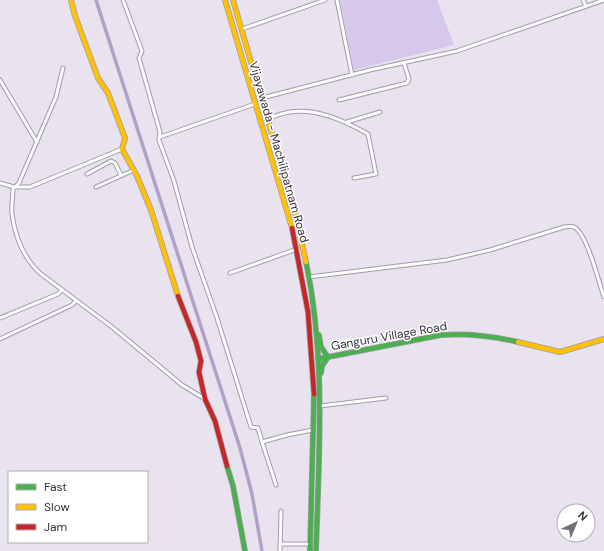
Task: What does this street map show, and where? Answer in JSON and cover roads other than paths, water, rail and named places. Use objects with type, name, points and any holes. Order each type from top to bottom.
[{"type":"main road","points":[[71,0],[75,16],[98,78],[108,93],[118,116],[125,138],[122,149],[134,170],[151,210],[172,280],[196,342],[201,361],[199,372],[205,399],[215,421],[233,486],[235,504],[240,520],[245,551]]},
{"type":"main road","name":"Vijayawada - Machilipatnam Road","points":[[225,0],[287,209],[297,249],[310,331],[314,412],[310,551]]},
{"type":"main road","name":"Vijayawada - Machilipatnam Road","points":[[233,0],[296,217],[309,277],[318,359],[320,399],[316,551]]},
{"type":"main road","points":[[313,307],[317,315],[321,347],[328,357],[322,366],[320,399]]},
{"type":"main road","name":"Ganguru Village Road","points":[[318,359],[426,337],[448,335],[496,337],[553,352],[560,352],[604,339]]},
{"type":"main road","points":[[314,412],[316,404],[315,361],[318,359]]},
{"type":"street","points":[[123,0],[142,51],[139,58],[160,136],[158,140],[174,181],[192,247],[217,318],[249,422],[251,427],[258,428],[276,485]]},
{"type":"street","points":[[242,29],[325,0]]},
{"type":"street","points":[[337,0],[352,75]]},
{"type":"street","points":[[583,0],[586,6]]},
{"type":"street","points":[[262,98],[482,43],[604,0]]},
{"type":"street","points":[[339,100],[407,83],[408,76],[404,62]]},
{"type":"street","points":[[63,68],[56,97],[19,183],[14,187],[12,214],[23,252],[32,265],[62,290],[112,326],[182,385],[205,399]]},
{"type":"street","points":[[0,80],[37,142]]},
{"type":"street","points":[[160,136],[256,104]]},
{"type":"street","points":[[268,118],[290,112],[301,112],[326,116],[347,122],[368,134],[376,174],[354,178]]},
{"type":"street","points":[[347,122],[380,112]]},
{"type":"street","points":[[0,183],[14,187],[30,187],[122,149]]},
{"type":"street","points":[[87,174],[111,161],[115,163],[121,176]]},
{"type":"street","points":[[96,187],[134,170]]},
{"type":"street","points":[[309,277],[447,260],[490,250],[571,227],[576,229],[583,238],[604,297]]},
{"type":"street","points":[[230,273],[297,249]]},
{"type":"street","points":[[0,318],[58,294],[62,290]]},
{"type":"street","points":[[0,340],[76,301]]},
{"type":"street","points":[[320,406],[386,398]]},
{"type":"street","points":[[262,442],[313,430]]},
{"type":"street","points":[[280,551],[281,512]]},
{"type":"street","points":[[280,544],[310,544]]},
{"type":"waterway","points":[[96,0],[240,448],[252,494],[262,551]]}]
